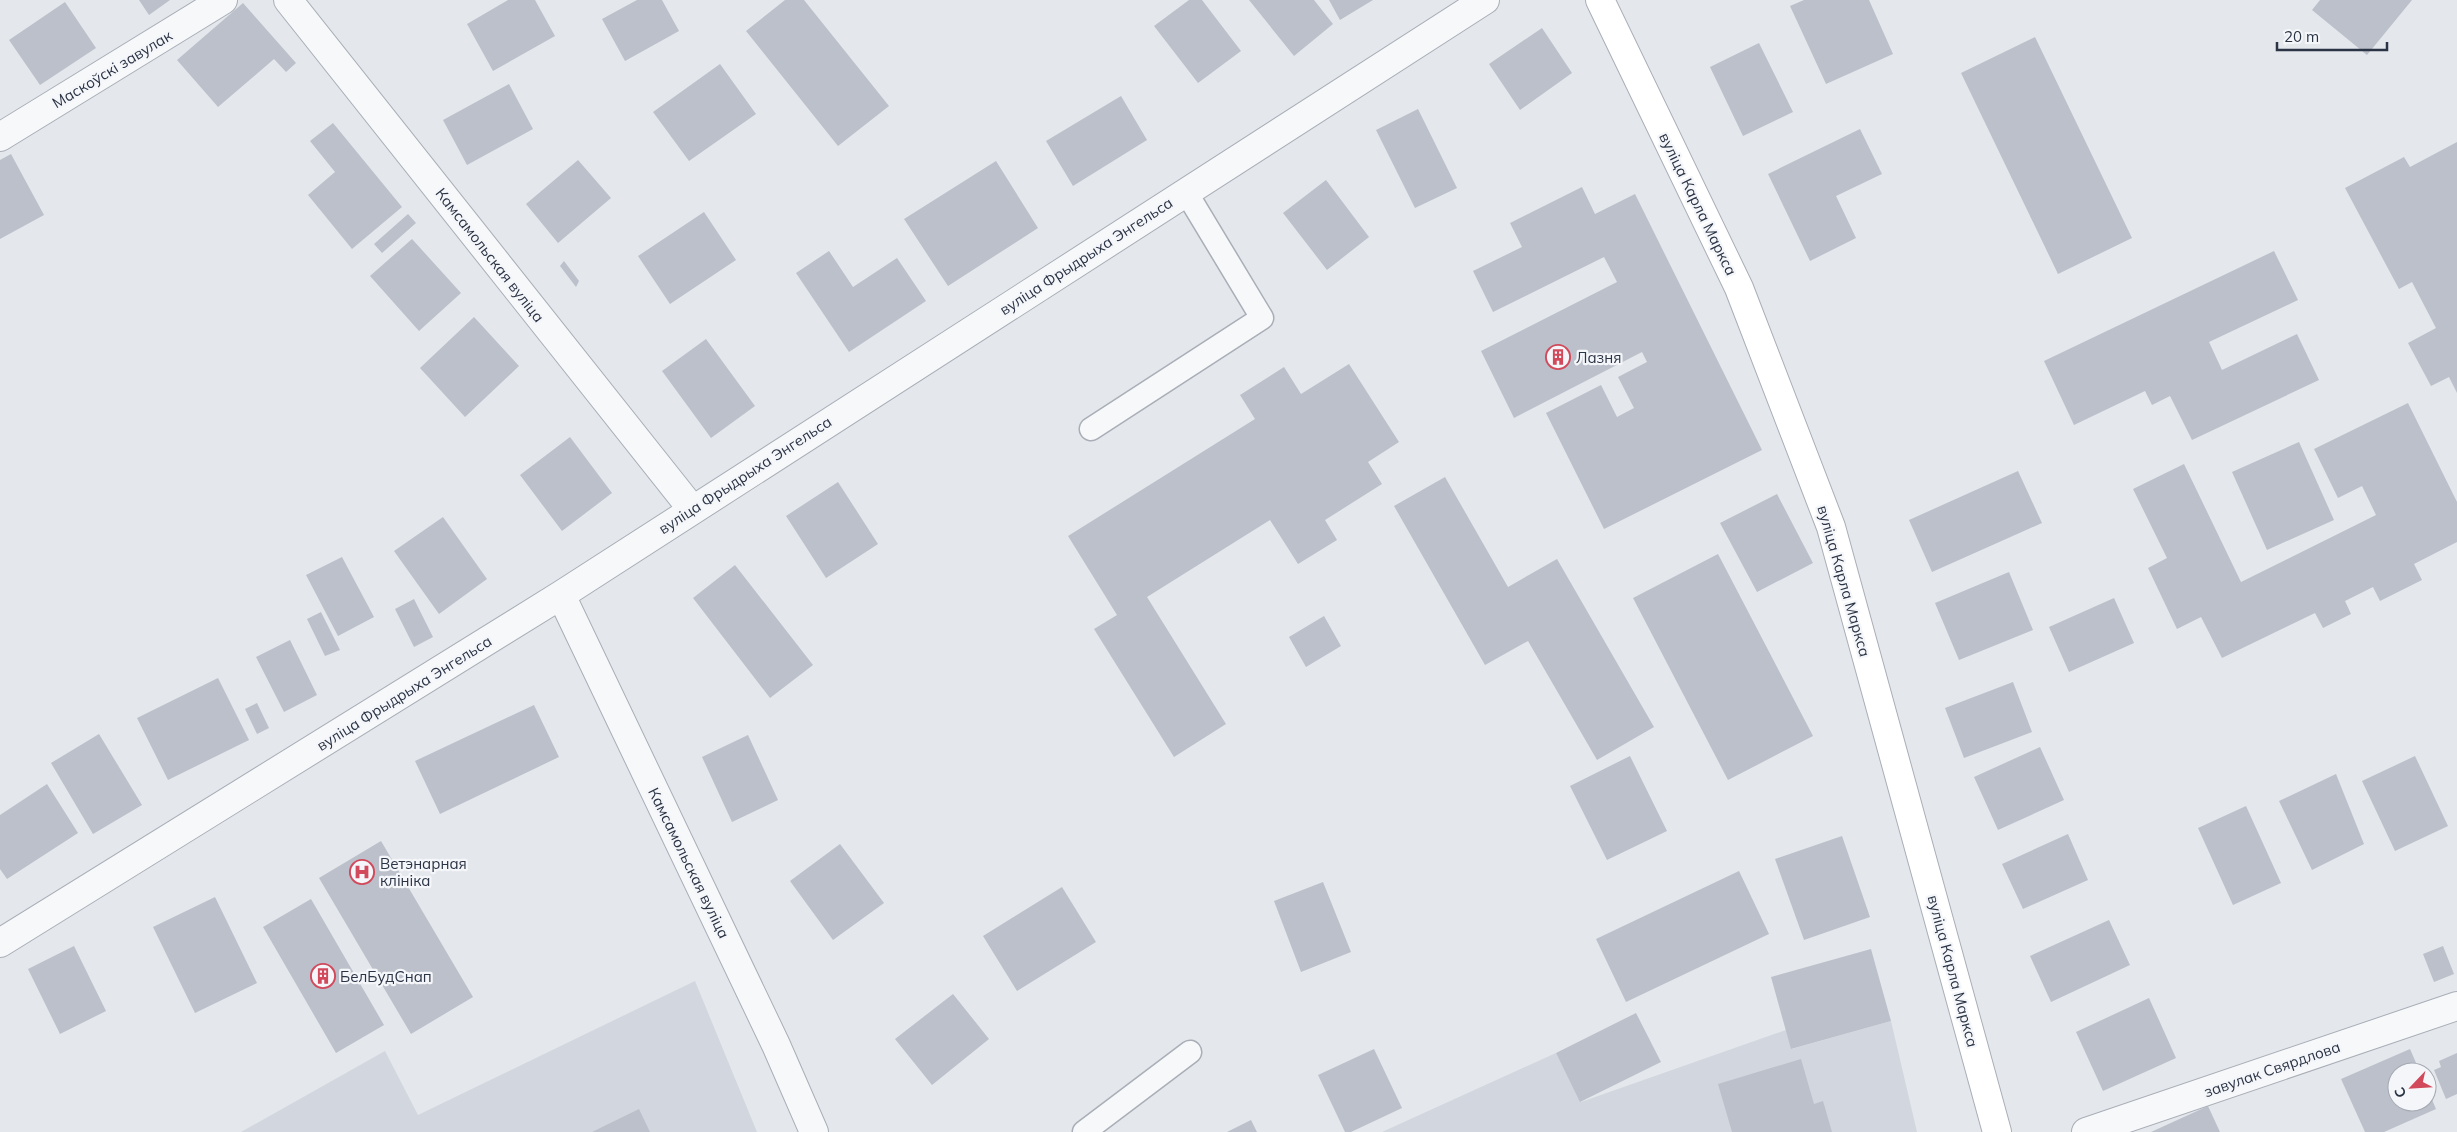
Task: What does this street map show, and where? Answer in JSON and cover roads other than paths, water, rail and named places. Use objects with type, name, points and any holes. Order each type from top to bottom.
[{"type":"main road","name":"вуліца Карла Маркса","points":[[1600,0],[1739,288],[1831,527],[1997,1132]]},
{"type":"street","name":"Маскоўскі завулак","points":[[0,137],[223,0]]},
{"type":"street","name":"Камсамольская вуліца","points":[[288,0],[692,509]]},
{"type":"street","name":"вуліца Фрыдрыха Энгельса","points":[[0,942],[561,595],[1485,0]]},
{"type":"street","name":"Камсамольская вуліца","points":[[561,595],[776,1045],[814,1132]]},
{"type":"street","name":"завулак Свярдлова","points":[[2086,1132],[2457,1006]]},
{"type":"lane","points":[[1091,429],[1262,318],[1186,192]]},
{"type":"lane","points":[[1084,1132],[1190,1052]]},
{"type":"place","name":"Лазня","points":[[1558,357]]},
{"type":"place","name":"Ветэнарная клініка","points":[[362,872]]},
{"type":"place","name":"БелБудСнап","points":[[323,976]]}]
